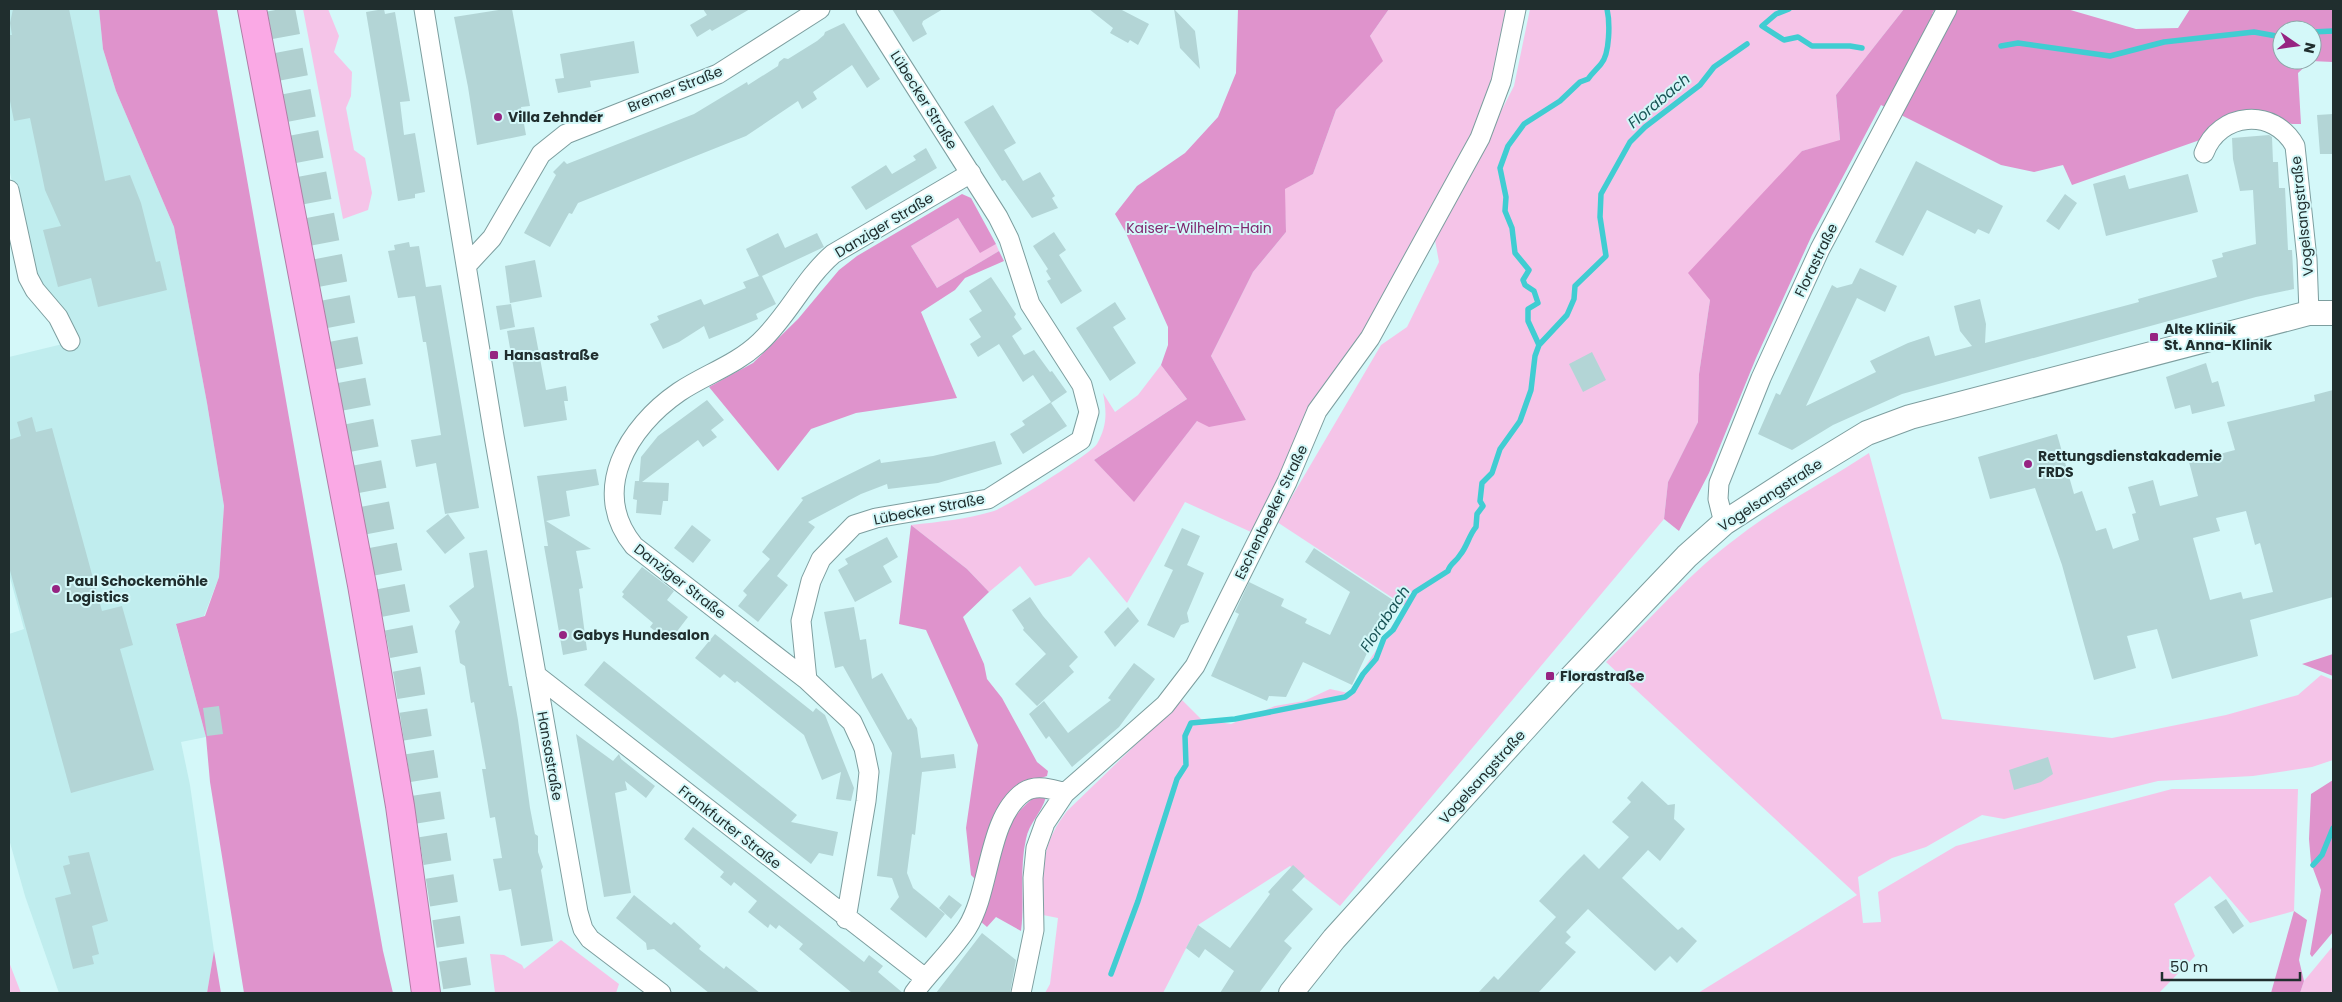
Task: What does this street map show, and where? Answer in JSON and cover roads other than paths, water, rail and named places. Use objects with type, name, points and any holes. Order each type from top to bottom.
[{"type":"highway","points":[[252,9],[362,585],[400,806],[426,993]]},
{"type":"street","name":"Hansastraße","points":[[424,9],[536,675],[583,929],[590,939],[661,993]]},
{"type":"street","name":"Bremer Straße","points":[[466,266],[492,238],[541,154],[566,134],[718,74],[820,9]]},
{"type":"street","name":"Lübecker Straße","points":[[807,680],[801,621],[811,580],[821,559],[854,525],[876,518],[988,500],[1081,440],[1089,412],[1082,385],[1030,304],[1009,239],[998,217],[866,9]]},
{"type":"street","name":"Eschenbeeker Straße","points":[[1021,993],[1034,930],[1033,878],[1036,848],[1045,823],[1065,793],[1165,705],[1195,666],[1287,482],[1317,411],[1370,338],[1480,138],[1501,82],[1516,9]]},
{"type":"street","name":"Florastraße","points":[[1724,523],[1718,499],[1720,483],[1761,378],[1820,249],[1947,9]]},
{"type":"street","name":"Vogelsangstraße","points":[[2204,153],[2209,140],[2233,122],[2243,120],[2270,124],[2289,134],[2295,146],[2307,259],[2309,313]]},
{"type":"street","name":"Danziger Straße","points":[[807,680],[634,546],[623,534],[618,519],[614,503],[613,483],[627,447],[650,416],[680,392],[724,369],[760,342],[801,292],[818,267],[833,254],[970,173]]},
{"type":"street","points":[[9,190],[28,277],[35,290],[58,317],[70,341]]},
{"type":"street","name":"Vogelsangstraße","points":[[1291,993],[1334,939],[1565,684],[1687,556],[1724,523],[1867,434],[1910,417],[2309,313],[2333,313]]},
{"type":"street","name":"Frankfurter Straße","points":[[536,675],[925,978]]},
{"type":"street","points":[[807,680],[852,722],[864,748],[869,772],[866,801],[846,918]]},
{"type":"street","points":[[914,993],[968,928],[985,887],[998,829],[1012,803],[1025,792],[1040,788],[1065,793]]},
{"type":"waterway","points":[[1539,345],[1528,321],[1528,309],[1538,303],[1534,291],[1525,285],[1523,280],[1529,270],[1515,253],[1512,228],[1505,211],[1506,197],[1500,168],[1508,146],[1524,124],[1560,101],[1580,82],[1588,79],[1601,64],[1608,46],[1609,22],[1607,9]]},
{"type":"waterway","points":[[1789,9],[1776,14],[1762,26],[1784,40],[1798,37],[1812,46],[1850,46],[1862,48]]},
{"type":"waterway","points":[[2322,32],[2333,31]]},
{"type":"waterway","points":[[2001,46],[2018,43],[2110,56],[2164,42],[2254,32],[2272,35]]},
{"type":"waterway","name":"Florabach","points":[[1111,974],[1138,901],[1177,779],[1186,765],[1185,736],[1191,723],[1235,719],[1345,697],[1353,691],[1363,674],[1376,659],[1384,638],[1393,630],[1415,592],[1448,571],[1462,552],[1476,527],[1477,514],[1483,506],[1480,501],[1482,483],[1492,473],[1500,449],[1520,421],[1531,390],[1535,356],[1539,345],[1567,315],[1574,299],[1575,286],[1606,256],[1600,217],[1601,194],[1630,142],[1645,127],[1700,85],[1714,67],[1747,44]]},
{"type":"waterway","points":[[2313,865],[2322,855],[2333,828]]},
{"type":"tunnel","points":[[281,9],[408,676],[458,993]]},
{"type":"place","name":"Villa Zehnder","points":[[498,117]]},
{"type":"place","name":"Alte Klinik St. Anna-Klinik","points":[[2154,337]]},
{"type":"place","name":"Hansastraße","points":[[494,355]]},
{"type":"place","name":"Rettungsdienstakademie FRDS","points":[[2028,464]]},
{"type":"place","name":"Paul Schockemöhle Logistics","points":[[56,589]]},
{"type":"place","name":"Gabys Hundesalon","points":[[563,635]]},
{"type":"place","name":"Florastraße","points":[[1550,676]]},
{"type":"park label","name":"Kaiser-Wilhelm-Hain","points":[[1199,228]]}]
